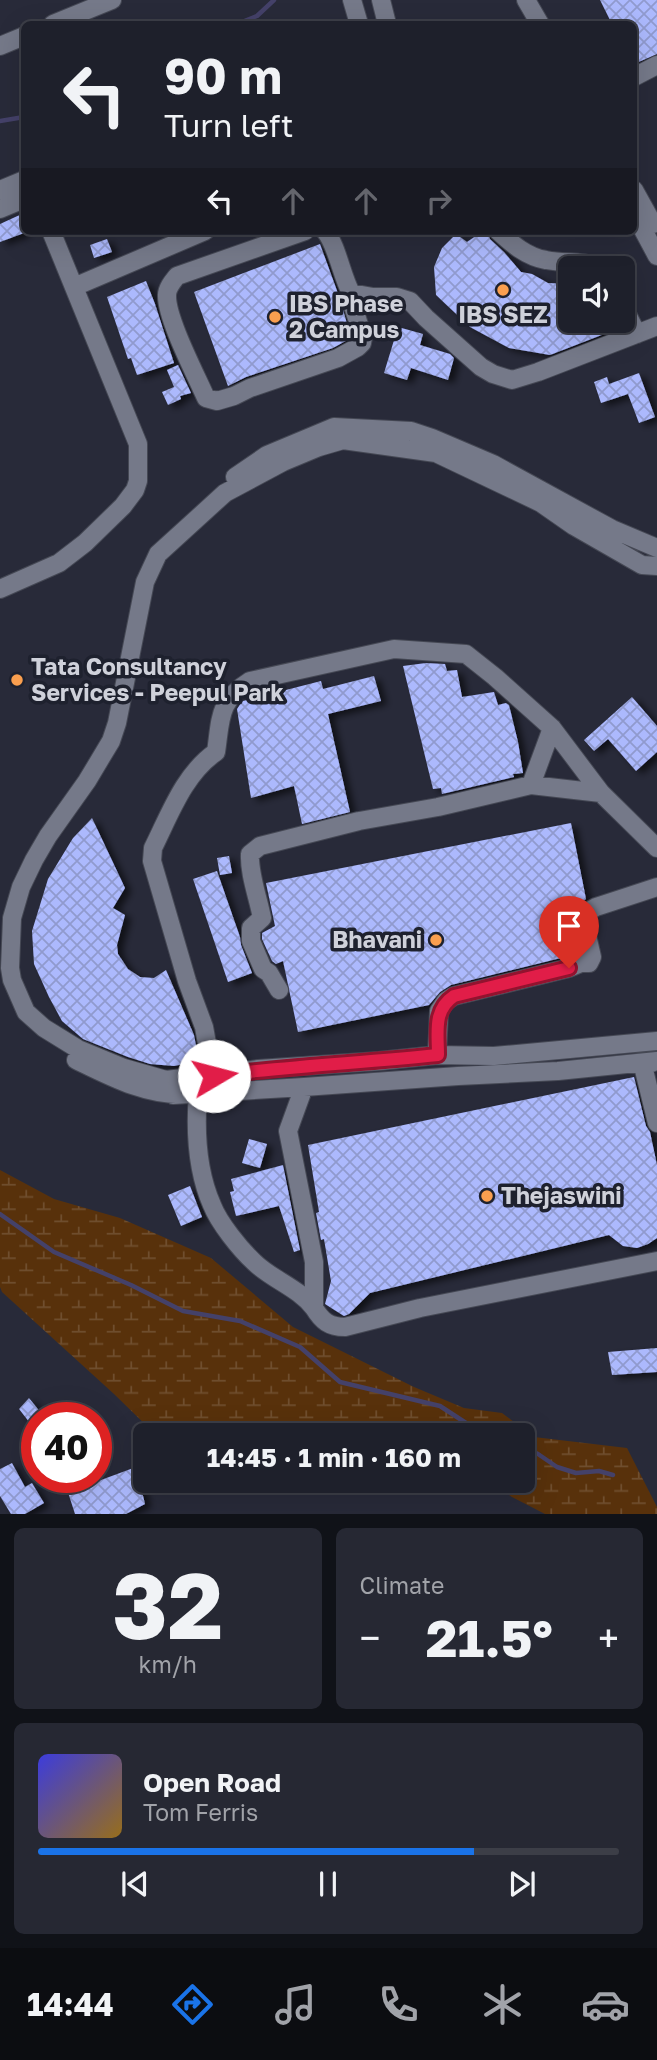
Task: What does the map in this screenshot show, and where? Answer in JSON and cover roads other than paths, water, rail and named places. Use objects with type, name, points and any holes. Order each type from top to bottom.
[{"type":"street","points":[[60,21],[112,0]]},
{"type":"street","points":[[352,0],[358,21]]},
{"type":"street","points":[[381,0],[386,21]]},
{"type":"street","points":[[516,0],[527,21]]},
{"type":"street","points":[[526,0],[538,21]]},
{"type":"street","points":[[0,46],[21,37]]},
{"type":"street","points":[[637,75],[657,65]]},
{"type":"street","points":[[0,190],[21,181]]},
{"type":"street","points":[[637,195],[657,231]]},
{"type":"street","points":[[0,209],[21,200]]},
{"type":"street","points":[[637,219],[657,256]]},
{"type":"street","points":[[0,589],[59,563],[77,550],[130,497],[138,481],[138,444],[53,235]]},
{"type":"street","points":[[74,287],[196,235]]},
{"type":"street","points":[[293,235],[177,276],[171,284],[167,292],[168,309],[206,398],[217,401],[234,396],[338,358],[362,343],[363,337],[351,293],[328,235]]},
{"type":"street","points":[[502,235],[524,252],[544,260],[558,260]]},
{"type":"street","points":[[351,293],[397,297],[410,301],[481,367],[512,380],[657,326]]},
{"type":"street","points":[[635,330],[637,334]]},
{"type":"street","points":[[0,952],[11,886],[26,852],[102,740],[117,690],[135,577],[170,527],[203,499],[267,455],[334,427],[411,431],[493,464],[612,529],[657,548]]},
{"type":"street","points":[[657,566],[642,565],[574,526],[541,503],[436,453],[343,440],[283,462],[225,494],[161,551],[145,582],[117,723],[111,741],[87,781],[48,836],[21,887],[12,918],[10,968],[12,980],[26,1012],[44,1028],[78,1049],[124,1068],[166,1080],[258,1069],[438,1055],[494,1056],[657,1041]]},
{"type":"street","points":[[214,1076],[204,1027],[187,981],[152,860],[153,848],[189,778],[216,752],[222,708],[238,689],[250,681],[394,649],[466,654],[552,728],[601,793],[657,848]]},
{"type":"street","points":[[531,785],[552,728]]},
{"type":"street","points":[[279,990],[269,973],[263,970],[251,941],[251,928],[262,918],[250,854],[260,846],[359,821],[438,807],[531,785],[601,793]]},
{"type":"street","points":[[438,1055],[439,1011],[446,1001],[454,996],[589,963],[592,957],[586,931],[589,911],[596,906],[657,887]]},
{"type":"street","points":[[0,961],[11,1007],[33,1032],[71,1058],[127,1084],[173,1095],[558,1071],[657,1061]]},
{"type":"street","points":[[657,1061],[643,1066],[657,1123]]},
{"type":"street","points":[[173,1095],[366,1082]]},
{"type":"street","points":[[304,1087],[288,1131],[314,1262],[314,1308]]},
{"type":"street","points":[[198,1093],[198,1142],[202,1174],[212,1207],[254,1263],[306,1300],[327,1324],[335,1327],[657,1261]]},
{"type":"waterway","points":[[244,21],[257,16],[274,0]]},
{"type":"waterway","points":[[0,121],[21,118]]},
{"type":"waterway","points":[[0,1214],[54,1252],[183,1311],[240,1321],[300,1347],[340,1382],[440,1406],[466,1423]]},
{"type":"waterway","points":[[535,1453],[557,1467],[576,1473],[599,1471],[613,1475]]},
{"type":"place","name":"IBS SEZ","points":[[503,290]]},
{"type":"place","name":"IBS Phase 2 Campus","points":[[275,317]]},
{"type":"place","name":"Tata Consultancy Services - Peepul Park","points":[[17,680]]},
{"type":"place","name":"Bhavani","points":[[436,940]]},
{"type":"place","name":"Thejaswini","points":[[487,1196]]}]
